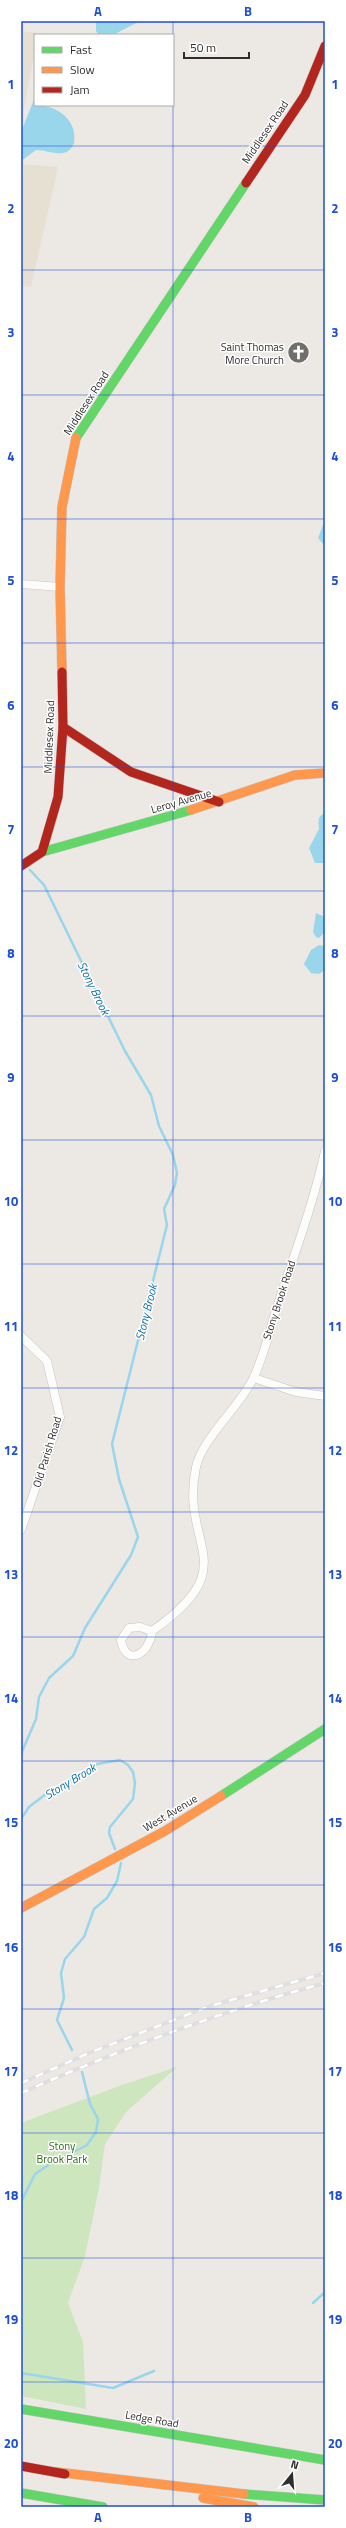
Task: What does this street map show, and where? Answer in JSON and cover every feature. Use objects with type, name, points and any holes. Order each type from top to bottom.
[{"type":"main road","name":"Middlesex Road","points":[[42,852],[58,797],[63,727],[60,586],[62,507],[75,439],[305,95],[325,46]]},
{"type":"main road","points":[[63,727],[131,772],[219,802]]},
{"type":"main road","name":"Leroy Avenue","points":[[42,852],[219,802],[295,775],[325,773]]},
{"type":"main road","points":[[21,866],[42,852]]},
{"type":"main road","name":"West Avenue","points":[[21,1908],[165,1831],[325,1729]]},
{"type":"main road","name":"Ledge Road","points":[[21,2409],[325,2460]]},
{"type":"main road","name":"Ledge Road","points":[[280,2453],[325,2467]]},
{"type":"main road","points":[[21,2466],[254,2507]]},
{"type":"main road","points":[[56,2472],[325,2500]]},
{"type":"main road","points":[[21,2492],[103,2507]]},
{"type":"main road","points":[[308,2499],[325,2496]]},
{"type":"main road","points":[[71,2501],[94,2507]]},
{"type":"street","points":[[21,584],[60,586]]},
{"type":"street","name":"Stony Brook Road","points":[[152,1631],[188,1603],[200,1582],[204,1570],[203,1546],[194,1497],[196,1465],[203,1449],[236,1408],[254,1378],[304,1226],[325,1151]]},
{"type":"street","name":"Old Parish Road","points":[[21,1336],[47,1361],[60,1416],[22,1525]]},
{"type":"street","points":[[254,1378],[296,1392],[325,1396]]},
{"type":"shaded area","points":[[21,31],[38,33],[34,34],[34,55],[21,124]]},
{"type":"shaded area","points":[[21,164],[58,167],[31,287],[21,286]]},
{"type":"green space","name":"Stony Brook Park","points":[[177,2067],[126,2112],[105,2144],[99,2188],[85,2256],[68,2303],[83,2342],[86,2409],[21,2396],[21,2123],[122,2085]]},
{"type":"water","points":[[96,21],[140,21],[115,34],[98,34],[96,31]]},
{"type":"water","points":[[34,100],[34,106],[51,108],[64,115],[69,120],[73,127],[74,143],[67,152],[58,153],[36,150],[21,161],[21,132]]},
{"type":"water","points":[[325,520],[325,546],[318,538]]},
{"type":"water","points":[[325,813],[325,863],[315,863],[309,848],[319,829],[319,818]]},
{"type":"water","points":[[316,913],[325,917],[325,932],[319,938],[316,937],[313,932]]},
{"type":"water","points":[[319,945],[325,946],[325,970],[319,974],[311,973],[304,964],[311,950]]},
{"type":"waterway","name":"Stony Brook","points":[[21,1754],[36,1719],[39,1697],[49,1678],[73,1656],[85,1628],[131,1555],[138,1537],[119,1479],[112,1444],[167,1225],[164,1209],[175,1185],[177,1173],[173,1155],[159,1126],[151,1095],[125,1051],[44,885],[30,870]]},
{"type":"waterway","name":"Stony Brook","points":[[21,1819],[29,1807],[46,1794],[97,1764],[120,1760],[128,1765],[133,1772],[135,1783],[133,1799],[110,1827],[109,1833],[115,1849]]},
{"type":"waterway","name":"Stony Brook","points":[[72,2050],[57,2020],[64,1998],[61,1973],[65,1959],[84,1937],[94,1909],[107,1898],[117,1881],[121,1863]]},
{"type":"waterway","name":"Stony Brook","points":[[21,2202],[35,2174],[50,2164],[87,2145],[96,2132],[98,2119],[90,2104],[82,2072]]},
{"type":"waterway","points":[[313,2303],[325,2292]]},
{"type":"waterway","points":[[21,2373],[113,2388],[154,2371]]},
{"type":"railway","points":[[21,2083],[89,2053],[207,2007],[325,1973]]},
{"type":"railway","points":[[21,2093],[96,2061],[171,2032],[247,2006],[325,1983]]},
{"type":"traffic: fast","points":[[76,438],[246,183]]},
{"type":"traffic: fast","points":[[42,852],[191,810]]},
{"type":"traffic: fast","points":[[221,1796],[325,1729]]},
{"type":"traffic: fast","points":[[21,2409],[325,2460]]},
{"type":"traffic: fast","points":[[21,2493],[103,2507]]},
{"type":"traffic: fast","points":[[244,2494],[325,2500]]},
{"type":"traffic: slow","points":[[62,672],[60,587],[62,507],[76,438]]},
{"type":"traffic: slow","points":[[191,810],[295,775],[325,773]]},
{"type":"traffic: slow","points":[[21,1908],[165,1831],[221,1796]]},
{"type":"traffic: slow","points":[[56,2472],[244,2494]]},
{"type":"traffic: slow","points":[[203,2498],[254,2507]]},
{"type":"traffic: jam","points":[[246,183],[305,95],[325,46]]},
{"type":"traffic: jam","points":[[21,866],[42,852],[58,797],[63,727],[62,672]]},
{"type":"traffic: jam","points":[[63,727],[131,772],[219,802]]},
{"type":"traffic: jam","points":[[21,2466],[65,2474]]},
{"type":"place","name":"Saint Thomas More Church","points":[[299,353]]}]
